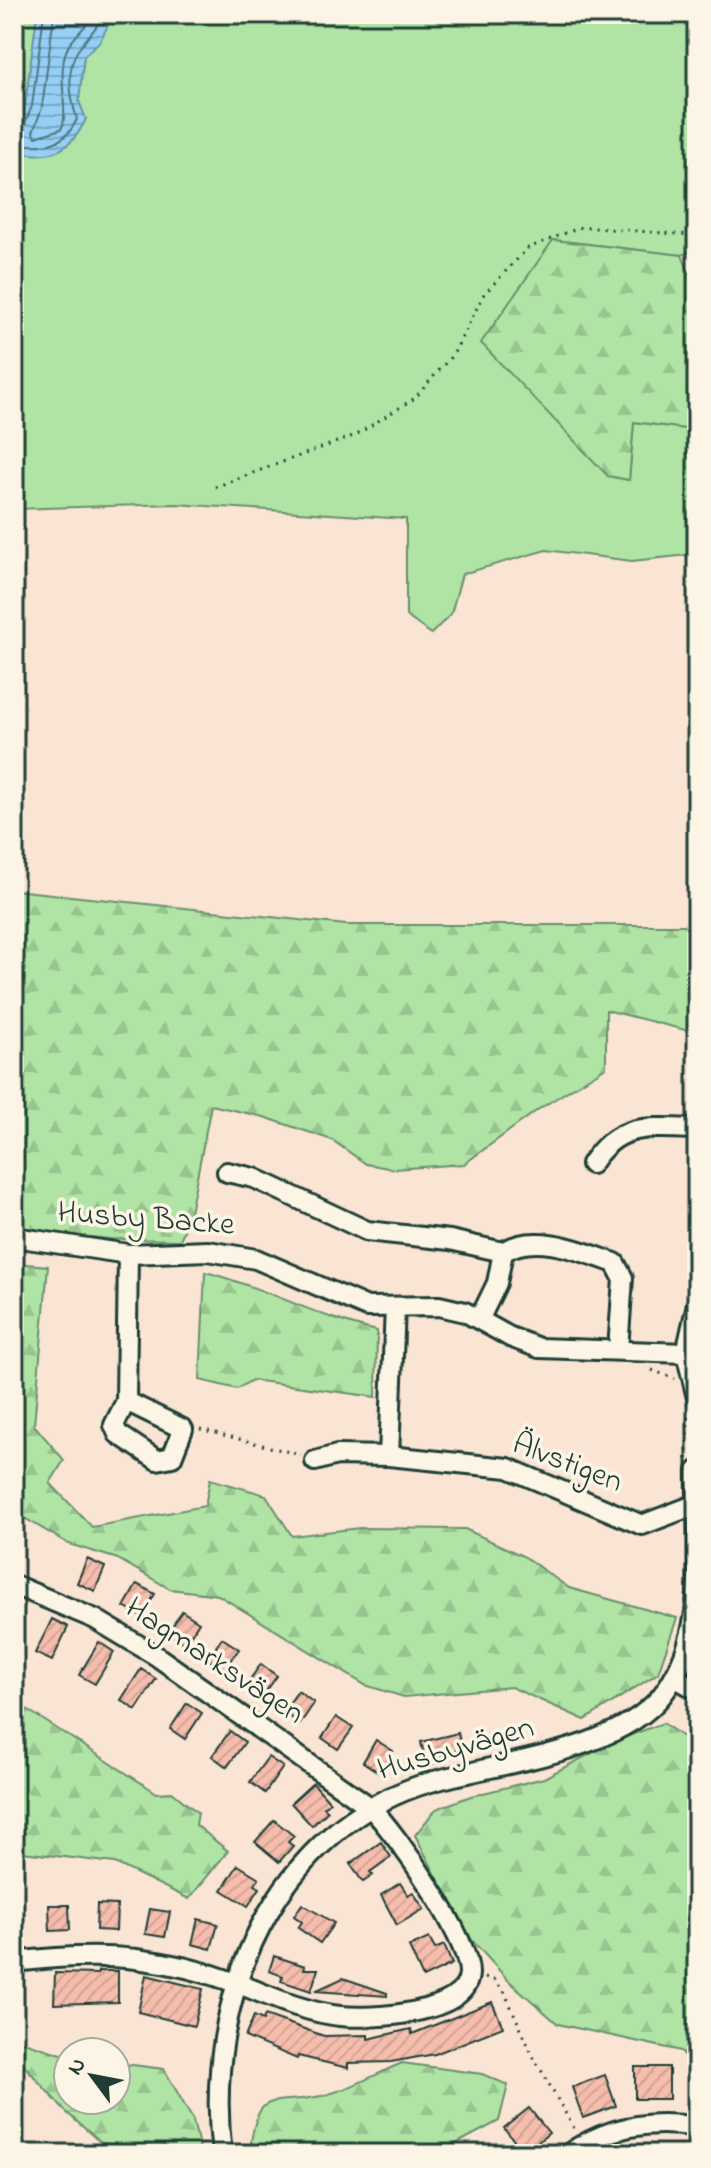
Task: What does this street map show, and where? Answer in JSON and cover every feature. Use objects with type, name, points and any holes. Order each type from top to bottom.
[{"type":"street","points":[[591,1164],[613,1137],[630,1130],[697,1129]]},
{"type":"street","points":[[227,1172],[254,1178],[367,1231],[450,1240],[503,1252]]},
{"type":"street","name":"Husby Backe","points":[[14,1237],[128,1254],[208,1251],[256,1259],[367,1307],[439,1306],[480,1318],[510,1337],[539,1348],[686,1353]]},
{"type":"street","points":[[480,1318],[497,1283],[503,1252],[513,1245],[526,1244],[569,1247],[615,1263],[623,1278],[618,1350]]},
{"type":"street","points":[[126,1401],[183,1429],[172,1457],[157,1460],[118,1434],[114,1425],[126,1401],[128,1254]]},
{"type":"street","points":[[697,1304],[686,1353],[697,1398]]},
{"type":"street","points":[[389,1456],[395,1307]]},
{"type":"street","name":"Älvstigen","points":[[315,1461],[337,1455],[389,1456],[508,1468],[642,1525],[697,1504]]},
{"type":"street","name":"Husbyvägen","points":[[222,2154],[217,2088],[220,2046],[251,1943],[283,1891],[323,1845],[370,1807],[433,1781],[592,1742],[622,1726],[661,1697],[674,1677],[697,1613],[697,1471]]},
{"type":"street","name":"Hagmarksvägen","points":[[14,1585],[95,1619],[155,1655],[370,1807],[387,1823],[418,1869],[459,1943],[469,1973]]},
{"type":"street","points":[[674,1677],[697,1690]]},
{"type":"street","points":[[14,1962],[94,1956],[135,1959],[179,1966],[237,1983],[311,2011],[373,2018],[406,2013],[454,1998],[462,1991],[469,1973]]},
{"type":"street","points":[[575,2149],[630,2126],[665,2122],[697,2127]]},
{"type":"path","points":[[215,487],[356,435],[415,398],[454,353],[484,294],[528,248],[581,227],[692,235],[697,231]]},
{"type":"path","points":[[183,1429],[191,1427],[254,1442],[315,1461]]},
{"type":"path","points":[[469,1973],[494,1980],[504,1991],[575,2149]]},
{"type":"green space","points":[[14,14],[697,14],[697,249],[682,255],[553,240],[608,476],[629,480],[634,422],[693,430],[697,446],[697,554],[632,561],[546,550],[462,574],[451,614],[431,634],[406,616],[406,519],[175,504],[14,509]]},
{"type":"green space","points":[[553,240],[682,255],[697,293],[697,420],[693,430],[634,422],[629,480],[608,476],[481,343]]},
{"type":"green space","points":[[14,890],[346,925],[697,925],[697,1033],[606,1010],[606,1067],[539,1109],[464,1164],[394,1169],[366,1164],[332,1140],[264,1117],[211,1105],[189,1218],[180,1240],[111,1239],[20,1230],[14,1226]]},
{"type":"green space","points":[[14,1263],[48,1266],[34,1425],[64,1460],[50,1483],[92,1527],[205,1506],[210,1479],[266,1495],[292,1536],[360,1528],[465,1529],[525,1557],[569,1588],[677,1618],[658,1673],[585,1720],[511,1687],[404,1697],[365,1685],[218,1595],[170,1589],[118,1559],[69,1544],[14,1512]]},
{"type":"green space","points":[[205,1272],[377,1331],[376,1397],[252,1380],[237,1389],[200,1380]]},
{"type":"green space","points":[[14,1701],[157,1793],[172,1792],[198,1813],[196,1825],[228,1851],[189,1899],[115,1863],[14,1851]]},
{"type":"green space","points":[[663,1723],[697,1747],[697,2074],[681,2051],[558,2024],[508,1980],[467,1935],[415,1835],[436,1809],[471,1796],[544,1778],[615,1741]]},
{"type":"green space","points":[[14,2039],[52,2051],[52,2097],[14,2054]]},
{"type":"green space","points":[[402,2063],[482,2074],[508,2085],[499,2121],[437,2154],[256,2154],[250,2150],[253,2129],[263,2107],[279,2101],[331,2093]]},
{"type":"green space","points":[[132,2065],[164,2069],[193,2120],[200,2151],[101,2143],[71,2116],[132,2116]]},
{"type":"water","points":[[37,14],[114,14],[100,41],[84,56],[79,101],[86,119],[66,146],[38,155],[14,152],[14,130],[25,105]]},
{"type":"building","points":[[87,1559],[105,1567],[95,1591],[77,1583]]},
{"type":"building","points":[[137,1584],[155,1594],[142,1617],[124,1607]]},
{"type":"building","points":[[182,1611],[199,1622],[185,1644],[168,1633]]},
{"type":"building","points":[[52,1619],[68,1627],[52,1661],[35,1653]]},
{"type":"building","points":[[222,1638],[239,1649],[224,1671],[208,1659]]},
{"type":"building","points":[[99,1642],[114,1652],[95,1684],[79,1675]]},
{"type":"building","points":[[261,1664],[277,1676],[262,1697],[246,1685]]},
{"type":"building","points":[[141,1669],[156,1679],[136,1710],[121,1700]]},
{"type":"building","points":[[298,1691],[314,1703],[300,1724],[283,1712]]},
{"type":"building","points":[[187,1703],[202,1713],[185,1739],[170,1729]]},
{"type":"building","points":[[336,1717],[353,1728],[338,1749],[322,1738]]},
{"type":"building","points":[[230,1731],[245,1742],[227,1767],[212,1756]]},
{"type":"building","points":[[458,1733],[462,1750],[438,1756],[439,1762],[426,1765],[421,1742]]},
{"type":"building","points":[[376,1740],[393,1751],[380,1773],[363,1762]]},
{"type":"building","points":[[268,1757],[283,1767],[265,1793],[250,1782]]},
{"type":"building","points":[[313,1783],[330,1802],[324,1807],[328,1811],[312,1826],[291,1803]]},
{"type":"building","points":[[274,1820],[294,1836],[288,1842],[293,1846],[279,1862],[255,1842]]},
{"type":"building","points":[[381,1842],[391,1857],[370,1872],[373,1875],[363,1882],[350,1864]]},
{"type":"building","points":[[238,1865],[259,1878],[255,1885],[260,1888],[248,1906],[222,1890]]},
{"type":"building","points":[[400,1883],[408,1895],[413,1892],[424,1909],[397,1925],[381,1895]]},
{"type":"building","points":[[97,1904],[117,1905],[116,1931],[96,1930]]},
{"type":"building","points":[[302,1904],[334,1923],[320,1943],[298,1928],[302,1922],[294,1916]]},
{"type":"building","points":[[49,1905],[69,1905],[70,1930],[50,1931]]},
{"type":"building","points":[[150,1909],[170,1912],[165,1937],[145,1934]]},
{"type":"building","points":[[198,1919],[218,1924],[211,1949],[192,1944]]},
{"type":"building","points":[[429,1938],[435,1949],[444,1945],[452,1964],[423,1978],[409,1947]]},
{"type":"building","points":[[274,1956],[305,1966],[304,1969],[318,1969],[311,1991],[281,1981],[283,1976],[269,1971]]},
{"type":"building","points":[[98,1971],[118,1971],[118,2002],[54,2004],[55,1973],[98,1974]]},
{"type":"building","points":[[146,1975],[203,1989],[194,2026],[138,2012]]},
{"type":"building","points":[[343,1978],[387,1993],[387,1996],[315,1991]]},
{"type":"building","points":[[492,2002],[503,2027],[435,2054],[391,2062],[348,2063],[348,2068],[298,2056],[297,2059],[245,2037],[254,2016],[263,2020],[265,2015],[324,2036],[368,2035],[368,2039],[411,2029],[412,2034]]},
{"type":"building","points":[[635,2067],[669,2067],[669,2099],[635,2099]]},
{"type":"building","points":[[605,2075],[616,2106],[583,2118],[572,2087]]},
{"type":"building","points":[[529,2108],[549,2133],[524,2153],[504,2128]]}]
